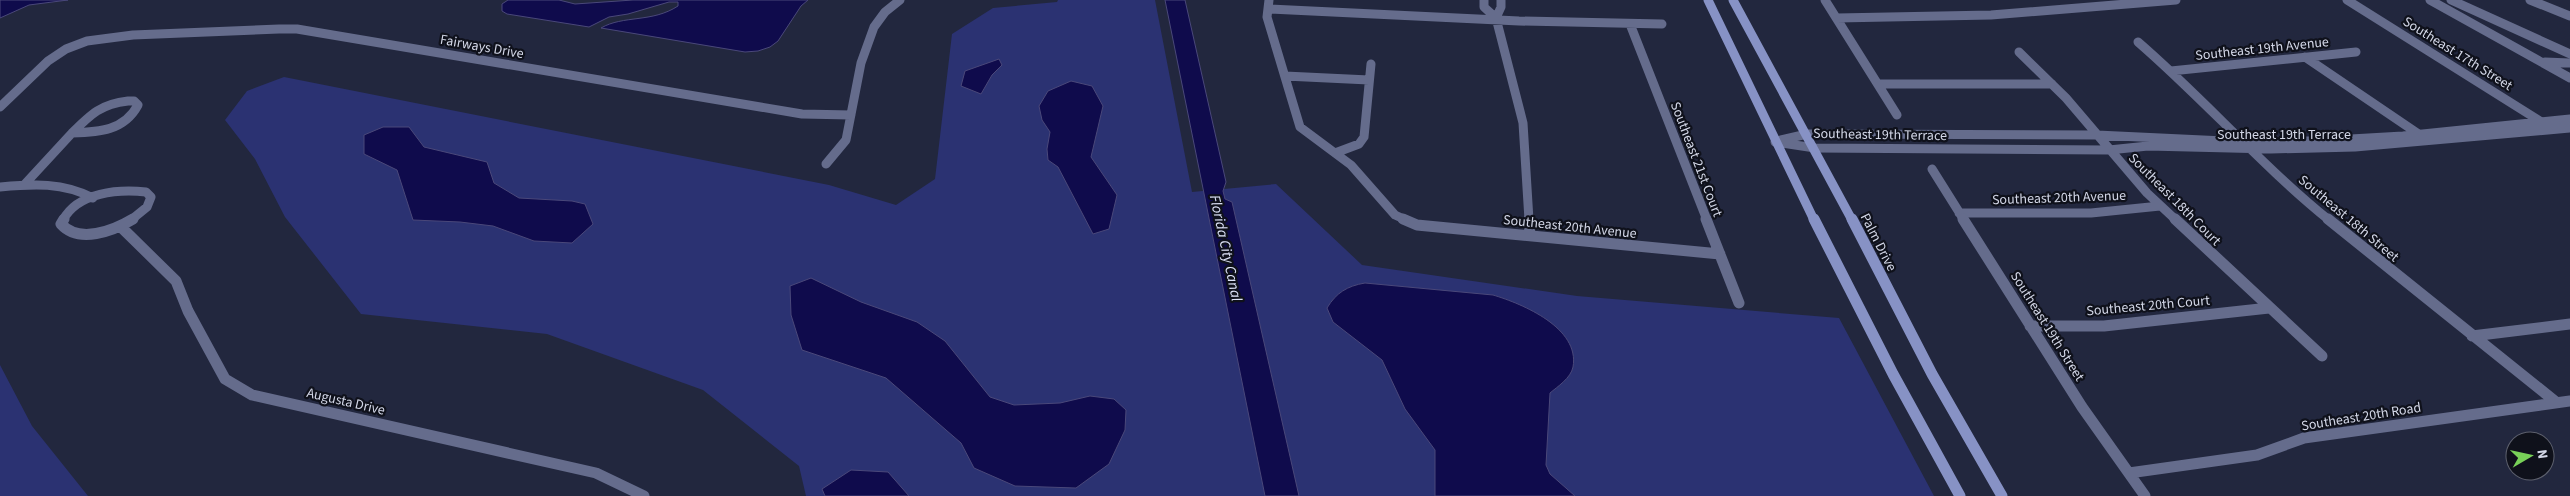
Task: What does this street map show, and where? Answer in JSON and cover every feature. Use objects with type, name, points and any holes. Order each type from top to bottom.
[{"type":"main road","points":[[1708,0],[1775,142],[1894,379],[1960,496]]},
{"type":"main road","name":"Palm Drive","points":[[1733,0],[1815,148],[1932,374],[2002,496]]},
{"type":"street","points":[[826,164],[846,142],[869,31],[890,5],[900,0]]},
{"type":"street","points":[[1484,0],[1484,8],[1496,18],[1523,123],[1530,236]]},
{"type":"street","points":[[1496,18],[1501,7],[1501,0]]},
{"type":"street","points":[[1826,0],[1898,115]]},
{"type":"street","points":[[1837,18],[1992,16],[2176,0]]},
{"type":"street","name":"Southeast 17th Street","points":[[2347,0],[2554,129]]},
{"type":"street","points":[[2430,0],[2570,78]]},
{"type":"street","points":[[2450,0],[2570,54]]},
{"type":"street","points":[[2530,0],[2570,16]]},
{"type":"street","points":[[1268,4],[1496,18],[1662,24]]},
{"type":"street","name":"Southeast 20th Avenue","points":[[1268,4],[1266,17],[1300,127],[1352,165],[1395,215],[1417,225],[1720,254]]},
{"type":"street","name":"Southeast 21st Court","points":[[1630,24],[1739,303]]},
{"type":"street","name":"Fairways Drive","points":[[0,107],[52,57],[85,42],[118,37],[272,28],[297,29],[802,114],[851,115]]},
{"type":"street","name":"Southeast 18th Street","points":[[2138,42],[2171,71],[2250,149],[2344,233],[2556,402]]},
{"type":"street","name":"Southeast 18th Court","points":[[2019,52],[2052,84],[2160,206],[2322,356]]},
{"type":"street","name":"Southeast 19th Avenue","points":[[2171,71],[2356,52]]},
{"type":"street","points":[[2306,57],[2430,142]]},
{"type":"street","points":[[2537,60],[2553,64],[2570,63]]},
{"type":"street","points":[[1335,153],[1359,144],[1364,137],[1371,64]]},
{"type":"street","points":[[1285,76],[1369,80]]},
{"type":"street","points":[[1878,84],[2052,84]]},
{"type":"street","points":[[24,184],[72,133],[92,112],[107,104],[134,101],[138,105],[122,125],[112,130],[72,133]]},
{"type":"street","name":"Southeast 19th Terrace","points":[[1775,142],[1807,134],[2096,134],[2126,138],[2316,141],[2419,134],[2570,119]]},
{"type":"street","name":"Southeast 19th Terrace","points":[[1775,142],[1815,148],[2071,150],[2109,150],[2124,146],[2250,149],[2340,148],[2430,142],[2570,128]]},
{"type":"street","points":[[2059,134],[2071,150]]},
{"type":"street","name":"Southeast 19th Street","points":[[1932,169],[2082,407],[2145,496]]},
{"type":"street","points":[[0,187],[24,184],[63,185],[79,190],[93,198]]},
{"type":"street","points":[[136,190],[146,192],[151,197],[145,211],[120,226],[92,234],[74,234],[63,230],[61,224],[63,218],[77,206],[93,198],[108,193],[136,190]]},
{"type":"street","name":"Southeast 20th Avenue","points":[[1959,213],[2091,213],[2160,206]]},
{"type":"street","name":"Augusta Drive","points":[[120,226],[176,281],[214,362],[225,379],[252,395],[596,473],[644,496]]},
{"type":"street","name":"Southeast 20th Court","points":[[2030,326],[2104,326],[2269,308]]},
{"type":"street","points":[[2472,336],[2570,324]]},
{"type":"street","name":"Southeast 20th Road","points":[[2129,473],[2257,455],[2304,438],[2570,401]]},
{"type":"shaded area","points":[[1058,0],[1155,0],[1192,192],[1276,184],[1362,265],[1577,296],[1839,318],[1934,496],[806,496],[799,466],[703,390],[547,334],[361,314],[285,217],[255,159],[225,120],[247,91],[284,77],[829,185],[896,205],[935,179],[952,34],[993,8],[1057,2]]},
{"type":"shaded area","points":[[0,365],[32,426],[88,496],[0,496]]},
{"type":"water","points":[[0,0],[68,0],[29,5],[0,18]]},
{"type":"water","points":[[508,0],[559,0],[575,4],[633,0],[808,0],[801,6],[778,41],[770,47],[758,51],[745,52],[601,28],[619,21],[658,15],[678,6],[678,2],[669,2],[628,14],[609,17],[589,27],[507,14],[502,11],[502,4]]},
{"type":"water","name":"Florida City Canal","points":[[1165,0],[1185,0],[1226,182],[1223,191],[1225,199],[1232,202],[1299,496],[1265,496]]},
{"type":"water","points":[[999,59],[1002,65],[992,75],[981,94],[961,86],[965,71]]},
{"type":"water","points":[[1071,81],[1092,86],[1103,106],[1091,157],[1117,195],[1109,229],[1093,234],[1058,167],[1048,160],[1047,149],[1050,132],[1042,120],[1039,106],[1048,91]]},
{"type":"water","points":[[383,127],[409,127],[424,147],[487,162],[494,183],[519,198],[572,201],[585,204],[593,224],[572,243],[534,241],[493,226],[460,222],[413,220],[397,170],[364,154],[364,135]]},
{"type":"water","points":[[811,278],[861,302],[917,322],[945,341],[990,397],[1014,405],[1060,403],[1090,396],[1114,399],[1126,410],[1125,430],[1109,464],[1076,488],[1015,486],[974,468],[961,443],[886,378],[802,350],[791,315],[790,286]]},
{"type":"water","points":[[1365,283],[1493,295],[1533,311],[1559,329],[1568,341],[1573,353],[1573,367],[1567,378],[1550,393],[1546,465],[1550,474],[1575,496],[1435,496],[1435,450],[1405,409],[1382,360],[1333,322],[1327,308],[1334,298],[1343,291]]},
{"type":"water","points":[[851,470],[888,472],[909,496],[825,496],[822,489]]}]
